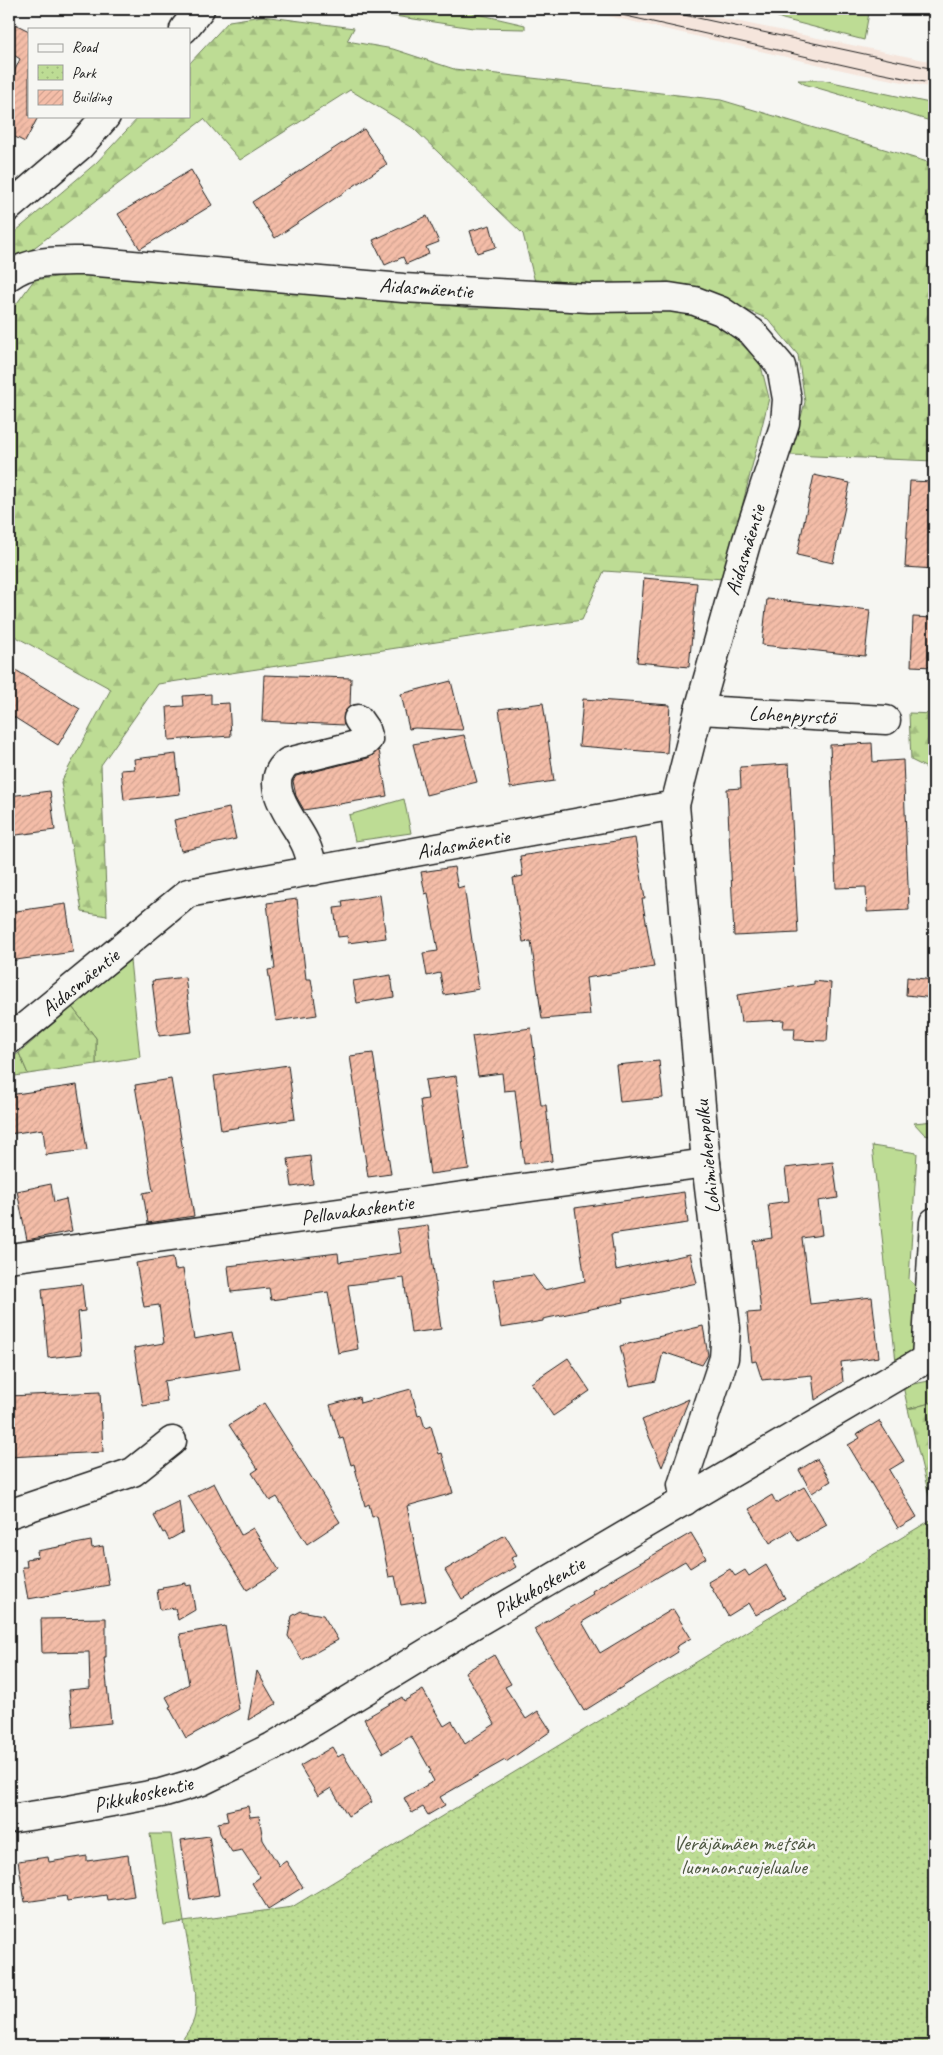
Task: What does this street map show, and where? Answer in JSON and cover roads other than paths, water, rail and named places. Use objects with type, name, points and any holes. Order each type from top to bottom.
[{"type":"street","points":[[9,207],[80,146],[104,118]]},
{"type":"street","name":"Aidasmäentie","points":[[9,276],[16,271],[42,261],[86,261],[403,288],[589,298],[669,297],[695,301],[721,311],[752,332],[781,366],[787,399],[784,423],[747,540],[699,710],[675,805],[188,893],[9,1040]]},
{"type":"street","name":"Lohenpyrstö","points":[[699,710],[886,720]]},
{"type":"street","points":[[314,870],[305,842],[280,800],[278,775],[282,767],[288,762],[364,743],[368,740],[365,729],[358,720]]},
{"type":"street","name":"Lohimiehenpolku","points":[[675,805],[706,1163],[726,1328],[724,1358],[682,1485],[685,1501]]},
{"type":"street","name":"Pellavakaskentie","points":[[9,1258],[706,1163]]},
{"type":"street","name":"Pikkukoskentie","points":[[9,1819],[161,1794],[202,1781],[272,1747],[469,1627],[930,1360],[934,1222]]},
{"type":"street","points":[[9,1514],[133,1472],[172,1441]]},
{"type":"tram line","points":[[595,9],[934,84]]},
{"type":"tram line","points":[[656,9],[934,69]]},
{"type":"park label","name":"Veräjämäen metsän luonnonsuojelualue","points":[[744,1855]]}]
